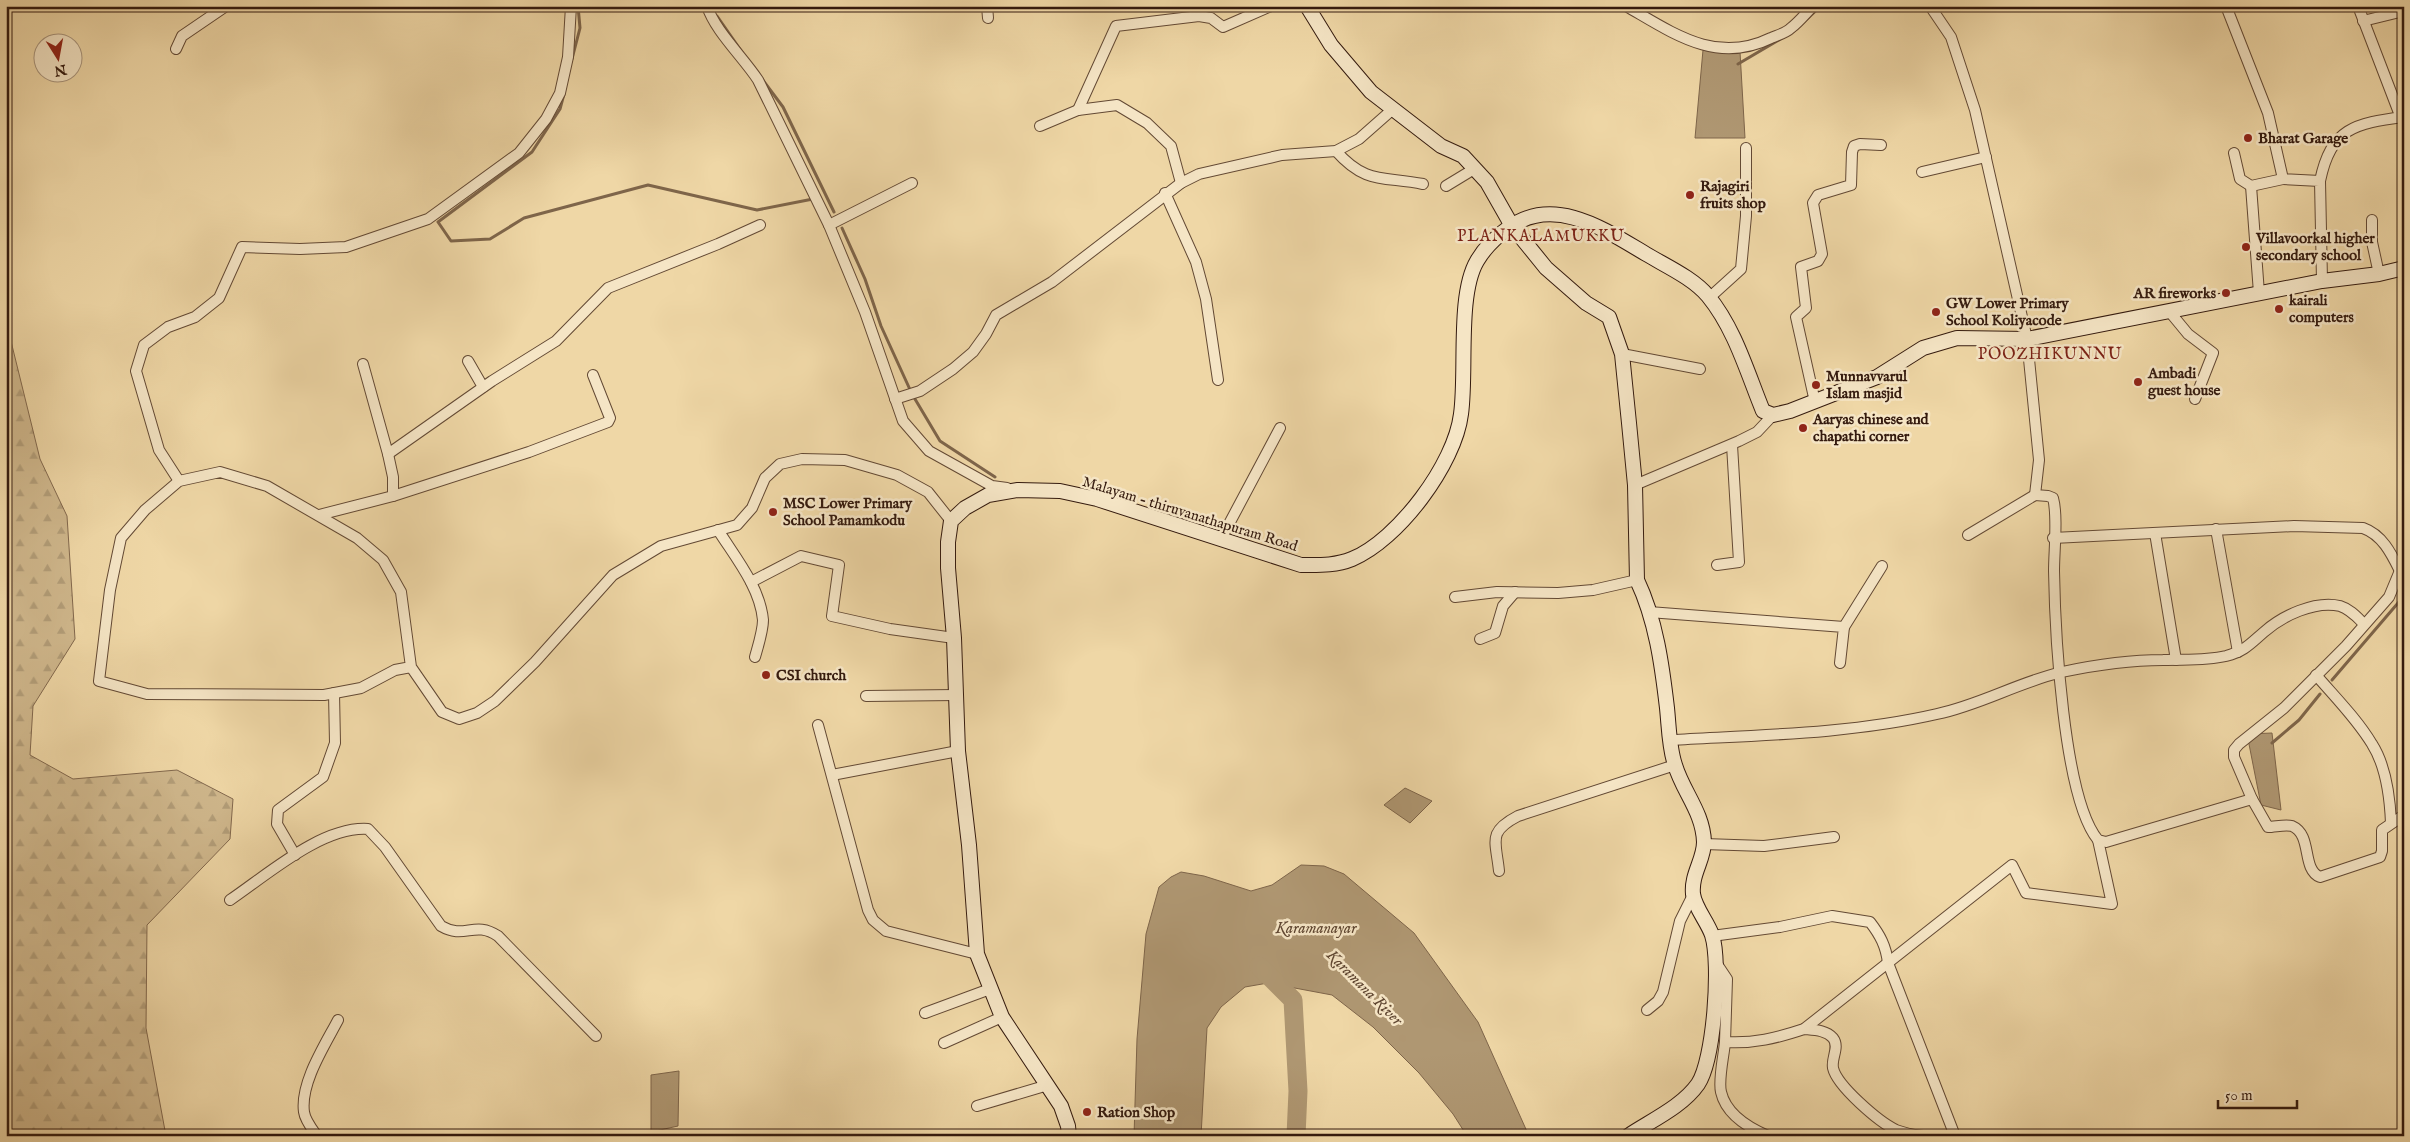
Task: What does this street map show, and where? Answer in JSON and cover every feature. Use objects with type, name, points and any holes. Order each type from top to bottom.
[{"type":"main road","points":[[1307,6],[1331,45],[1371,92],[1441,146],[1463,156],[1486,182],[1512,226],[1546,268],[1586,303],[1610,317],[1622,354],[1635,485],[1637,580],[1649,612],[1660,652],[1675,765],[1697,809],[1704,844],[1693,878],[1693,895],[1712,936],[1714,960],[1714,1008],[1708,1056],[1698,1084],[1679,1103],[1628,1136]]},
{"type":"main road","name":"Malayam - thiruvanathapuram Road","points":[[951,521],[965,508],[988,495],[1018,490],[1060,492],[1097,499],[1301,565],[1329,565],[1351,559],[1371,549],[1394,528],[1431,484],[1456,435],[1461,416],[1466,302],[1469,282],[1477,261],[1498,236],[1528,216],[1547,214],[1576,218],[1601,228],[1672,269],[1709,298],[1735,340],[1763,410],[1773,415]]},
{"type":"main road","points":[[1773,415],[1815,402],[1877,378],[1922,348],[1957,338],[2027,339],[2322,281],[2379,274],[2404,268]]},
{"type":"main road","points":[[951,521],[948,560],[954,638],[958,751],[970,845],[977,954],[1002,1016],[1061,1106],[1068,1126],[1069,1136]]},
{"type":"street","points":[[176,49],[182,36],[226,6]]},
{"type":"street","points":[[179,481],[159,450],[136,371],[144,345],[168,327],[195,316],[219,298],[242,247],[300,249],[346,247],[428,219],[519,152],[546,119],[560,93],[568,58],[571,6]]},
{"type":"street","points":[[707,6],[716,26],[744,59],[758,80],[829,225],[865,312],[903,421],[929,451],[992,486],[1018,490]]},
{"type":"street","points":[[987,6],[988,18]]},
{"type":"street","points":[[1078,110],[1116,26],[1199,16],[1211,18],[1224,27],[1271,6]]},
{"type":"street","points":[[1626,6],[1683,39],[1713,48],[1735,48],[1761,43],[1790,29],[1813,6]]},
{"type":"street","points":[[1930,6],[1951,37],[1975,110],[2027,339],[2039,460],[2035,495]]},
{"type":"street","points":[[2226,6],[2268,113],[2284,179]]},
{"type":"street","points":[[2322,281],[2320,181],[2323,166],[2338,138],[2353,128],[2375,121],[2402,118],[2358,6]]},
{"type":"street","points":[[2363,21],[2404,11]]},
{"type":"street","points":[[1040,126],[1078,110],[1117,105],[1147,123],[1171,146],[1181,183]]},
{"type":"street","points":[[895,399],[920,390],[953,369],[973,352],[986,334],[996,315],[1052,282],[1165,193],[1181,183],[1199,174],[1282,155],[1336,151],[1359,139],[1393,109]]},
{"type":"street","points":[[1815,402],[1796,317],[1806,308],[1801,267],[1818,261],[1822,254],[1813,203],[1818,194],[1851,185],[1852,152],[1854,146],[1860,144],[1881,145]]},
{"type":"street","points":[[1709,298],[1741,269],[1746,216],[1746,148]]},
{"type":"street","points":[[1336,151],[1349,166],[1378,179],[1423,184]]},
{"type":"street","points":[[2234,153],[2240,179],[2251,186],[2284,179],[2320,181]]},
{"type":"street","points":[[1922,172],[1986,157]]},
{"type":"street","points":[[1446,186],[1474,169]]},
{"type":"street","points":[[829,225],[912,183]]},
{"type":"street","points":[[2251,186],[2259,293]]},
{"type":"street","points":[[1165,193],[1196,262],[1206,300],[1218,380]]},
{"type":"street","points":[[2372,220],[2372,242],[2379,274]]},
{"type":"street","points":[[388,454],[483,387],[556,340],[608,288],[760,225]]},
{"type":"street","points":[[2169,311],[2188,334],[2214,353],[2196,399]]},
{"type":"street","points":[[1622,354],[1700,369]]},
{"type":"street","points":[[468,361],[483,387]]},
{"type":"street","points":[[363,364],[388,454],[393,477],[393,496]]},
{"type":"street","points":[[320,515],[393,496],[528,452],[608,422],[610,418],[593,375]]},
{"type":"street","points":[[1635,485],[1732,445],[1757,432],[1773,415]]},
{"type":"street","points":[[1221,539],[1280,428]]},
{"type":"street","points":[[1717,565],[1739,562],[1732,445]]},
{"type":"street","points":[[411,667],[395,670],[361,688],[324,695],[147,694],[99,681],[110,590],[121,538],[145,510],[179,481],[220,472],[267,486],[357,538],[383,560],[401,592],[411,667],[442,712],[459,719],[477,713],[494,701],[535,662],[613,575],[661,546],[737,525],[752,508],[765,478],[780,464],[802,459],[845,460],[897,475],[928,492],[951,521]]},
{"type":"street","points":[[1968,535],[2035,495],[2053,498],[2055,508],[2053,538],[2054,599],[2068,743],[2081,806],[2092,834],[2098,840],[2106,842],[2252,799]]},
{"type":"street","points":[[2053,538],[2294,526],[2364,528],[2373,532],[2383,542],[2400,573]]},
{"type":"street","points":[[2216,529],[2238,652]]},
{"type":"street","points":[[718,530],[750,582],[760,604],[763,621],[755,658]]},
{"type":"street","points":[[2155,532],[2176,660]]},
{"type":"street","points":[[750,582],[800,556],[839,565],[832,616],[890,630],[954,638]]},
{"type":"street","points":[[2404,561],[2389,598],[2333,660],[2284,708],[2234,750],[2234,757],[2252,799],[2268,827],[2292,826],[2297,830],[2303,838],[2313,872],[2320,877],[2380,857],[2382,851],[2382,830],[2404,815]]},
{"type":"street","points":[[1840,663],[1844,627],[1882,566]]},
{"type":"street","points":[[1455,596],[1593,590],[1637,580]]},
{"type":"street","points":[[1480,639],[1495,633],[1503,606],[1515,592]]},
{"type":"street","points":[[1671,740],[1835,731],[1938,714],[2060,673],[2114,663],[2195,660],[2238,652],[2252,645],[2264,632],[2278,622],[2309,608],[2325,605],[2340,606],[2350,611],[2364,624]]},
{"type":"street","points":[[1649,612],[1844,627]]},
{"type":"street","points":[[2316,675],[2373,745],[2382,768],[2390,807],[2391,823]]},
{"type":"street","points":[[295,855],[277,824],[278,810],[323,777],[335,744],[334,693]]},
{"type":"street","points":[[866,696],[956,695]]},
{"type":"street","points":[[818,725],[873,920],[886,931],[977,954]]},
{"type":"street","points":[[832,775],[958,751]]},
{"type":"street","points":[[1499,871],[1495,835],[1501,824],[1518,816],[1675,765]]},
{"type":"street","points":[[230,900],[310,845],[340,831],[354,828],[368,829],[385,847],[442,926],[451,932],[489,929],[596,1036]]},
{"type":"street","points":[[1704,844],[1764,846],[1834,837]]},
{"type":"street","points":[[1725,1042],[1745,1044],[1769,1040],[1804,1029],[2012,865],[2026,893],[2112,904],[2098,840]]},
{"type":"street","points":[[1647,1010],[1658,1001],[1663,992],[1680,921],[1693,895]]},
{"type":"street","points":[[1712,936],[1780,927],[1832,916],[1855,918],[1870,922],[1880,935],[1886,949],[1888,963],[1955,1136]]},
{"type":"street","points":[[1714,960],[1727,979],[1721,1091],[1727,1106],[1749,1128],[1768,1136]]},
{"type":"street","points":[[925,1013],[990,989]]},
{"type":"street","points":[[944,1043],[1002,1016]]},
{"type":"street","points":[[317,1136],[304,1112],[305,1095],[313,1068],[338,1020]]},
{"type":"street","points":[[1804,1029],[1820,1031],[1832,1038],[1836,1043],[1833,1067],[1836,1075],[1856,1099],[1896,1130],[1922,1136]]},
{"type":"street","points":[[977,1106],[1048,1085]]},
{"type":"green space","points":[[6,321],[40,459],[67,516],[75,639],[33,706],[30,755],[73,779],[177,770],[233,799],[230,839],[147,925],[146,1028],[166,1136],[6,1136]]},
{"type":"water","points":[[1703,50],[1740,52],[1745,138],[1695,138]]},
{"type":"water","points":[[2272,733],[2281,810],[2261,805],[2247,734]]},
{"type":"water","points":[[1405,788],[1432,801],[1410,823],[1384,805]]},
{"type":"water","name":"Karamanayar","points":[[1301,865],[1324,866],[1344,874],[1414,933],[1478,1022],[1529,1136],[1467,1136],[1453,1114],[1419,1073],[1373,1027],[1332,995],[1268,983],[1245,987],[1221,1007],[1207,1028],[1201,1136],[1134,1136],[1137,1039],[1146,934],[1159,887],[1171,877],[1181,872],[1204,876],[1251,891],[1272,885]]},
{"type":"water","points":[[679,1071],[678,1126],[651,1132],[651,1075]]},
{"type":"waterway","points":[[572,59],[580,28],[578,6]]},
{"type":"waterway","points":[[1794,31],[1821,6]]},
{"type":"waterway","points":[[717,16],[742,52]]},
{"type":"waterway","points":[[1738,64],[1784,37]]},
{"type":"waterway","points":[[762,79],[783,107],[834,212]]},
{"type":"waterway","points":[[564,94],[560,109],[532,152],[438,222],[451,241],[490,239],[524,218],[648,185],[757,210],[813,199]]},
{"type":"waterway","points":[[842,228],[865,279],[881,326],[912,394],[940,441],[995,477]]},
{"type":"waterway","points":[[2332,680],[2404,596]]},
{"type":"waterway","points":[[2272,743],[2299,720],[2320,694]]},
{"type":"waterway","points":[[1259,966],[1293,1000],[1298,1091],[1296,1136]]},
{"type":"place","name":"Bharat Garage","points":[[2248,138]]},
{"type":"place","name":"Rajagiri fruits shop","points":[[1690,195]]},
{"type":"place","name":"Villavoorkal higher secondary school","points":[[2246,247]]},
{"type":"place","name":"AR fireworks","points":[[2226,293]]},
{"type":"place","name":"kairali computers","points":[[2279,309]]},
{"type":"place","name":"GW Lower Primary School Koliyacode","points":[[1936,312]]},
{"type":"place","name":"Ambadi guest house","points":[[2138,382]]},
{"type":"place","name":"Munnavvarul Islam masjid","points":[[1816,385]]},
{"type":"place","name":"Aaryas chinese and chapathi corner","points":[[1803,428]]},
{"type":"place","name":"MSC Lower Primary School Pamamkodu","points":[[773,512]]},
{"type":"place","name":"CSI church","points":[[766,675]]},
{"type":"place","name":"Ration Shop","points":[[1087,1112]]},
{"type":"district","name":"PLANKALAMUKKU","points":[[1541,237]]},
{"type":"district","name":"POOZHIKUNNU","points":[[2050,355]]},
{"type":"water label","name":"Karamana River","points":[[1364,988]]}]
